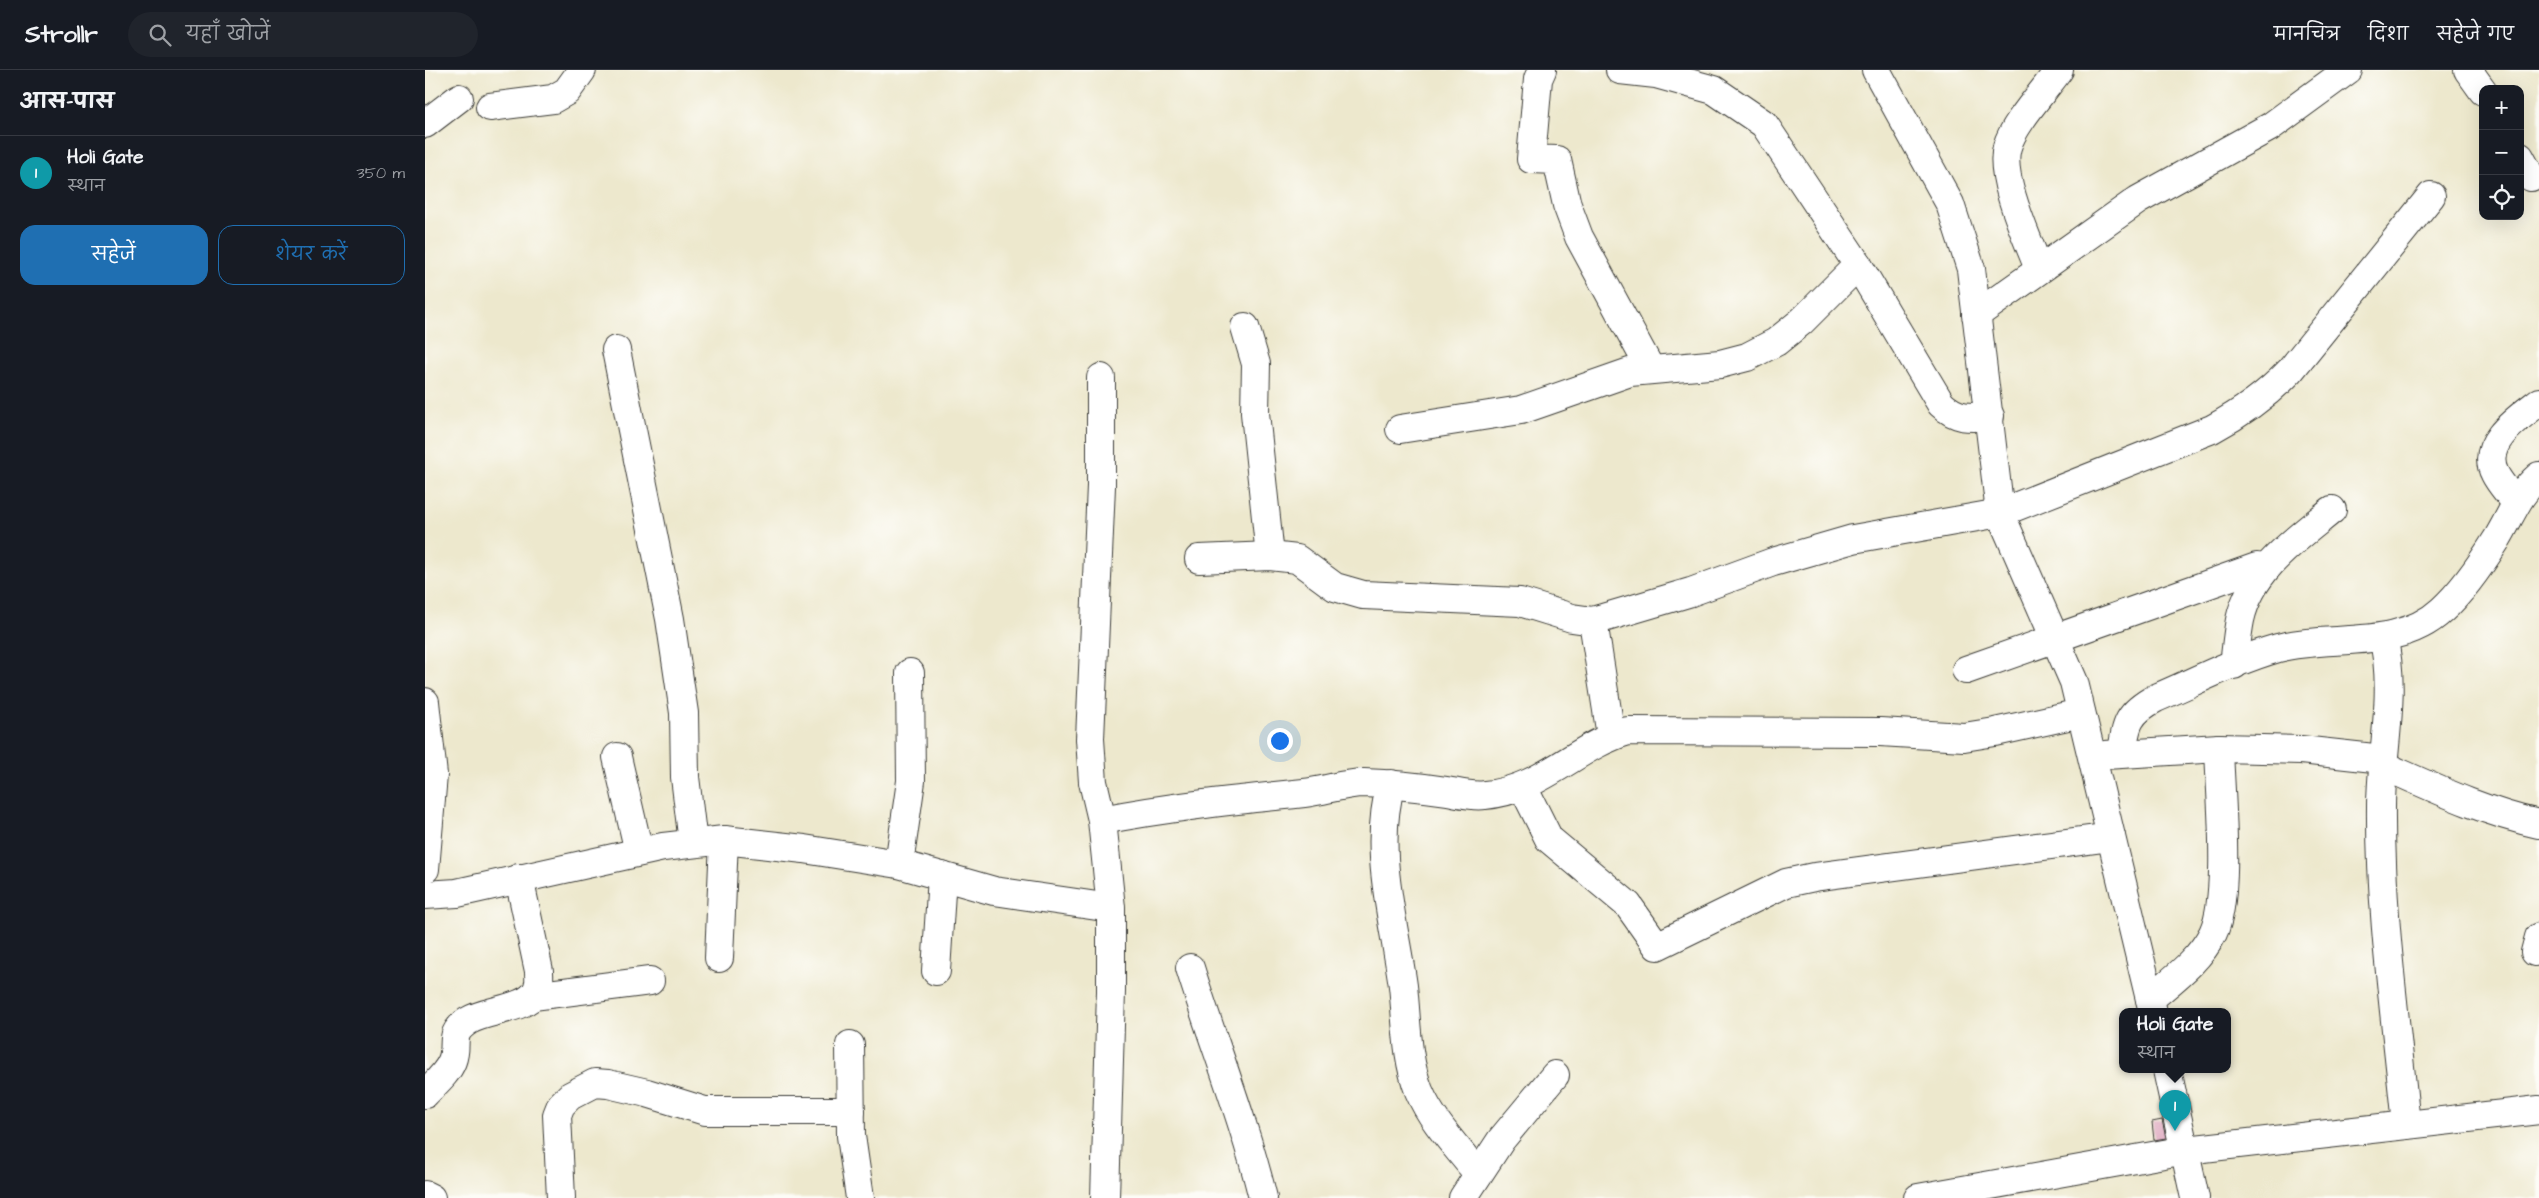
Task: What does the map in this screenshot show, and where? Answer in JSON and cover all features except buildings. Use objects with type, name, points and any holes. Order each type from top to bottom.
[{"type":"street","points":[[490,107],[553,99],[567,91],[582,70]]},
{"type":"street","points":[[1542,70],[1537,79],[1531,159],[1557,160],[1567,205],[1579,237],[1650,368]]},
{"type":"street","points":[[1620,70],[1656,74],[1714,90],[1764,124],[1858,265],[1941,404],[1951,414],[1965,419],[1990,416]]},
{"type":"street","points":[[1876,70],[1950,204],[1971,269],[1990,416],[2000,513],[2074,682],[2152,1006]]},
{"type":"street","points":[[2039,269],[2010,190],[2006,165],[2007,147],[2014,132],[2059,70]]},
{"type":"street","points":[[1977,315],[2138,200],[2270,127],[2348,70]]},
{"type":"street","points":[[2468,70],[2479,85]]},
{"type":"street","points":[[425,124],[459,98]]},
{"type":"street","points":[[1199,559],[1270,556],[1297,559],[1335,587],[1363,596],[1520,602],[1572,618],[1593,621],[1691,592],[1773,562],[1853,539],[2000,513],[2212,429],[2239,415],[2267,395],[2290,371],[2431,196]]},
{"type":"street","points":[[1400,429],[1521,410],[1630,372],[1650,368],[1720,364],[1747,357],[1776,342],[1802,321],[1858,265]]},
{"type":"street","points":[[1245,327],[1256,364],[1255,413],[1270,556]]},
{"type":"street","points":[[616,350],[671,619],[684,713],[685,777],[693,843]]},
{"type":"street","points":[[1101,378],[1101,486],[1089,739],[1093,782],[1102,820],[1111,908],[1111,991],[1105,1198]]},
{"type":"street","points":[[2515,502],[2495,475],[2490,462],[2492,451],[2509,426],[2539,402]]},
{"type":"street","points":[[2122,753],[2125,726],[2140,707],[2234,665],[2263,653],[2300,644],[2383,637],[2421,624],[2441,611],[2466,584],[2497,539],[2515,502],[2539,476]]},
{"type":"street","points":[[2234,665],[2240,618],[2249,595],[2263,572],[2283,550],[2332,510]]},
{"type":"street","points":[[1966,670],[2257,567]]},
{"type":"street","points":[[1593,621],[1611,736]]},
{"type":"street","points":[[2383,637],[2388,679],[2382,762],[2382,857],[2406,1125]]},
{"type":"street","points":[[899,864],[911,781],[910,673]]},
{"type":"street","points":[[425,702],[433,776],[425,869]]},
{"type":"street","points":[[1102,820],[1168,807],[1329,790],[1361,783],[1391,784],[1483,796],[1523,787],[1547,776],[1611,736],[1628,731],[1880,732],[1964,737],[2081,713]]},
{"type":"street","points":[[2152,1006],[2200,953],[2213,934],[2219,915],[2222,847],[2219,748]]},
{"type":"street","points":[[2091,756],[2219,748],[2301,750],[2382,762],[2469,803],[2514,819],[2539,824]]},
{"type":"street","points":[[617,757],[639,852]]},
{"type":"street","points":[[1391,784],[1384,809],[1383,840],[1403,986],[1411,1066],[1419,1092],[1431,1113],[1479,1174]]},
{"type":"street","points":[[1523,787],[1549,839],[1628,905],[1657,946],[1785,883],[1814,877],[2111,837]]},
{"type":"street","points":[[719,958],[724,840]]},
{"type":"street","points":[[425,895],[457,892],[639,852],[724,840],[804,849],[899,864],[994,891],[1111,908]]},
{"type":"street","points":[[936,971],[942,876]]},
{"type":"street","points":[[519,878],[539,971],[539,986],[533,996]]},
{"type":"street","points":[[1190,968],[1215,1048],[1252,1149],[1263,1198]]},
{"type":"street","points":[[425,1094],[453,1060],[454,1037],[459,1028],[470,1020],[521,1003],[533,996],[650,981]]},
{"type":"street","points":[[850,1045],[851,1136],[860,1198]]},
{"type":"street","points":[[2168,1073],[2195,1198]]},
{"type":"street","points":[[1463,1198],[1501,1140],[1555,1075]]},
{"type":"street","points":[[561,1198],[557,1115],[561,1105],[570,1096],[595,1084],[608,1084],[647,1093],[705,1111],[851,1111]]},
{"type":"street","points":[[1918,1198],[2186,1150],[2539,1110]]},
{"type":"street","points":[[425,1195],[431,1198]]},
{"type":"place","name":"Holi Gate","points":[[2175,1131]]}]
